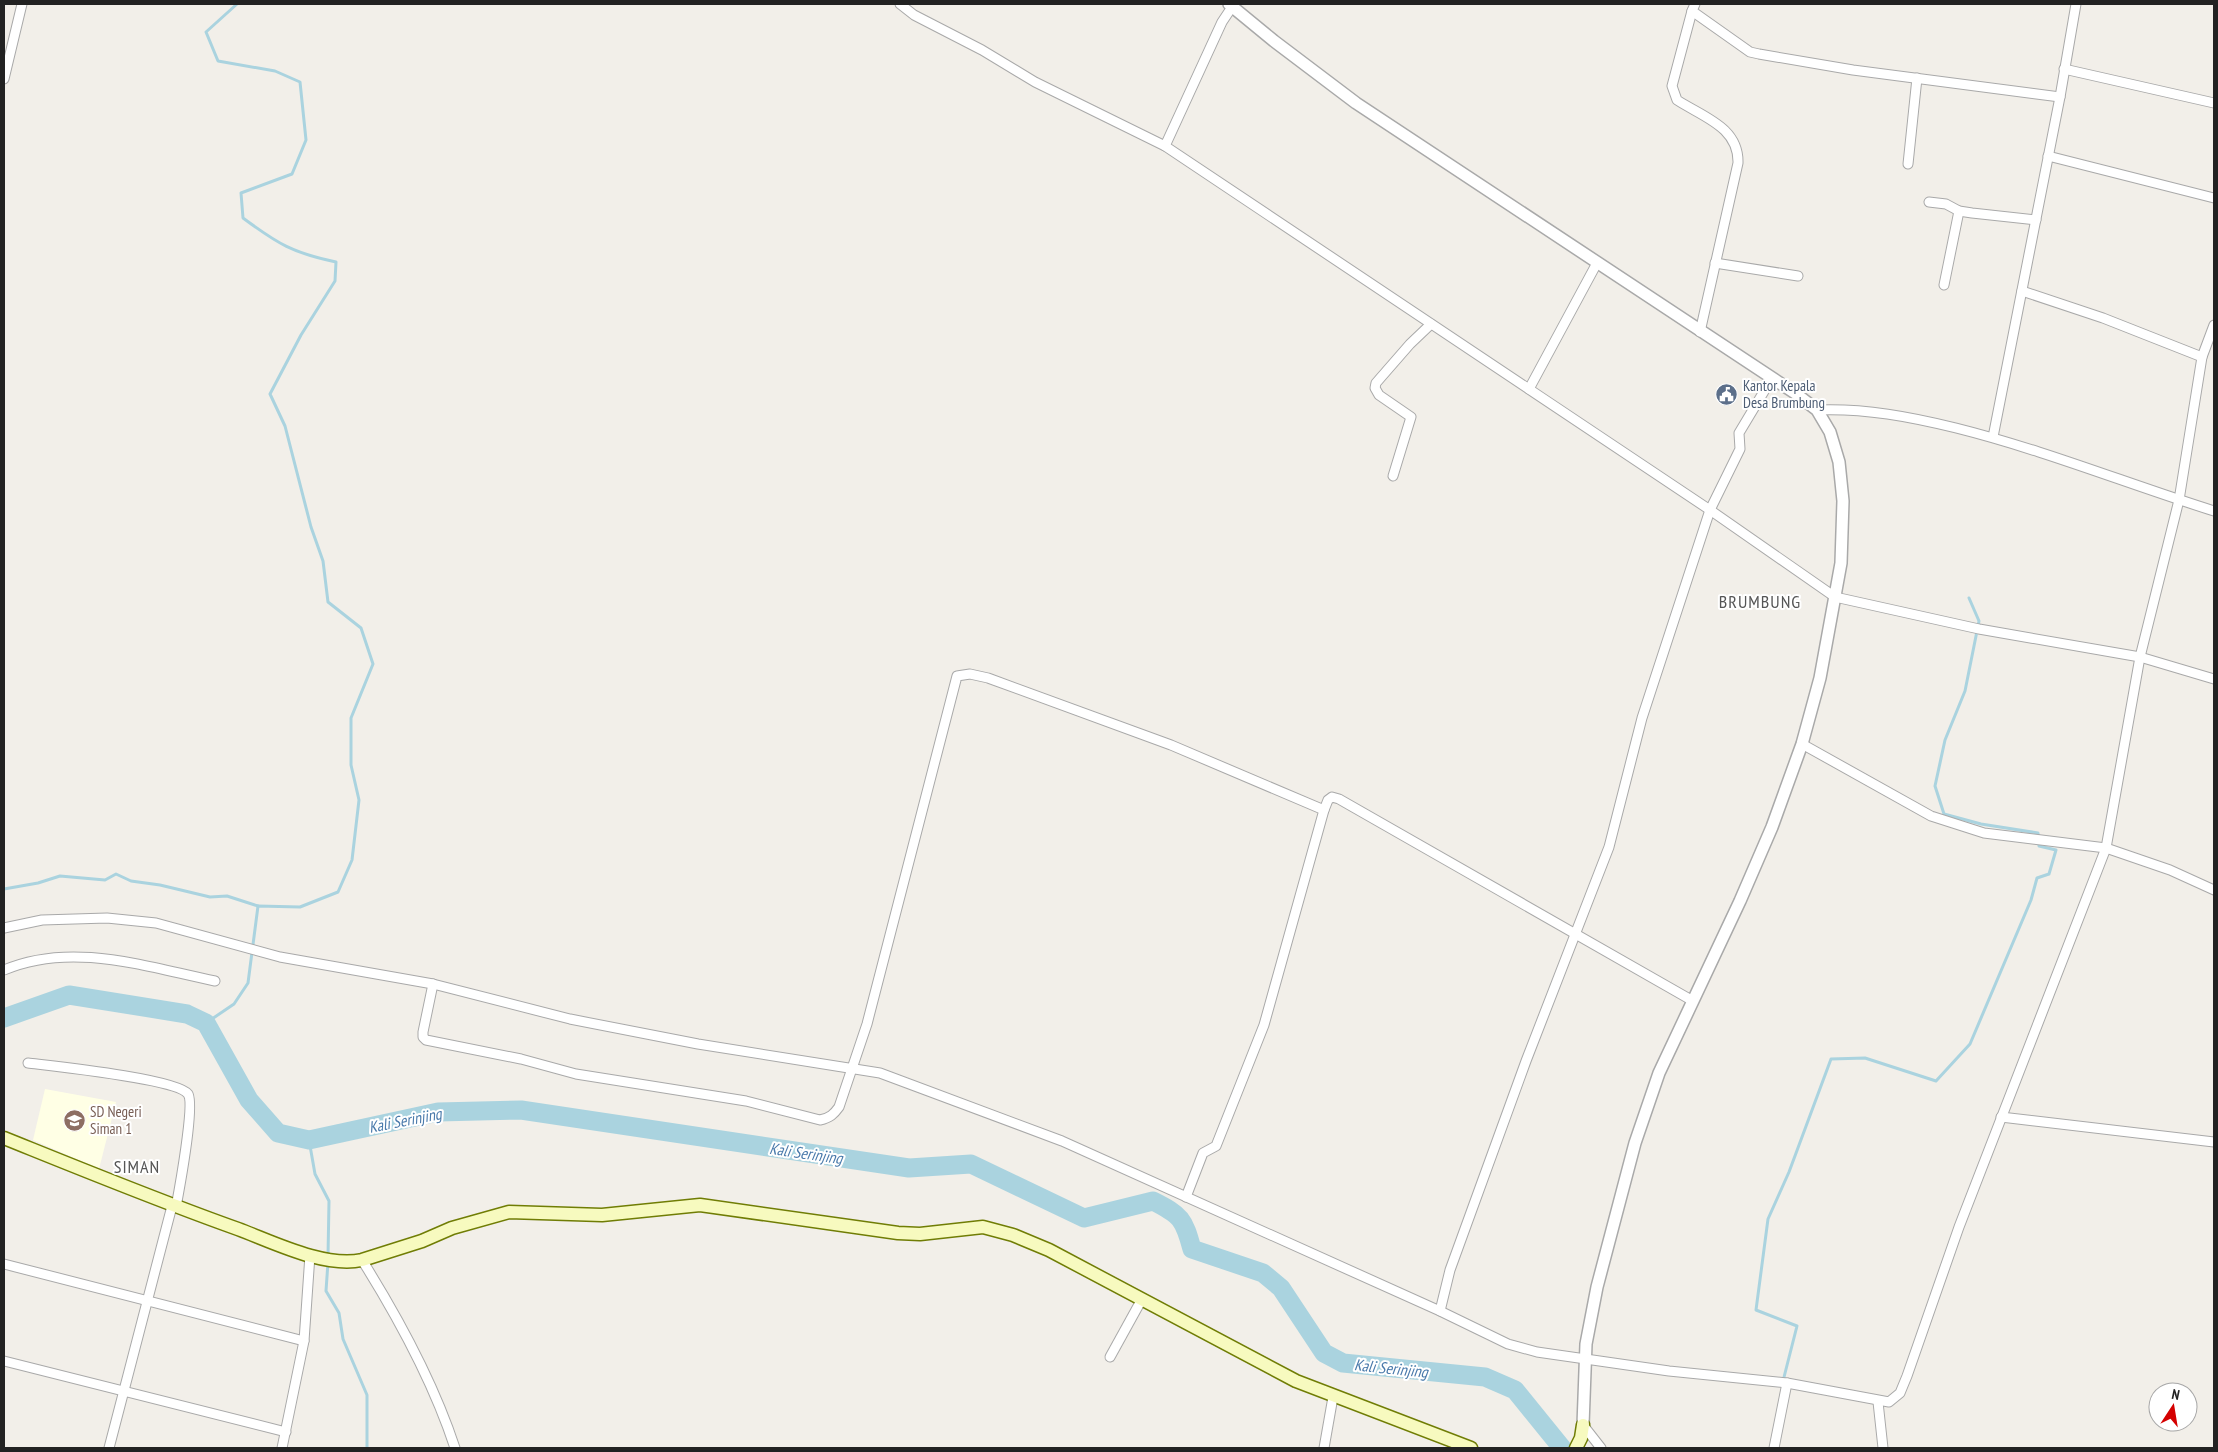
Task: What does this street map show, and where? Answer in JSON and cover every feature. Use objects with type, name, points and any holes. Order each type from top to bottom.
[{"type":"main road","points":[[4,1138],[174,1206],[314,1256],[336,1260],[362,1260],[422,1241],[452,1228],[509,1212],[602,1215],[700,1205],[898,1233],[920,1234],[983,1227],[996,1229],[1049,1250],[1296,1381],[1333,1397],[1471,1448]]},
{"type":"main road","points":[[1576,1448],[1581,1438],[1583,1425]]},
{"type":"street","points":[[4,79],[22,4]]},
{"type":"street","points":[[900,4],[914,15],[982,50],[1035,82],[1165,146],[1710,510],[1836,597],[1977,628],[2140,657],[2214,679]]},
{"type":"street","points":[[1993,437],[2060,97],[2076,4]]},
{"type":"street","points":[[1165,146],[1231,5],[1356,102],[1772,378],[1817,410],[1830,432],[1839,462],[1843,501],[1841,563],[1820,678],[1802,744],[1772,827],[1659,1073],[1635,1143],[1596,1287],[1586,1344],[1583,1425],[1601,1448]]},
{"type":"street","points":[[1700,332],[1738,163],[1738,154],[1733,137],[1722,128],[1681,103],[1674,96],[1672,86],[1693,7],[1750,52],[1917,78],[2060,97]]},
{"type":"street","points":[[2064,69],[2214,103]]},
{"type":"street","points":[[1908,164],[1917,78]]},
{"type":"street","points":[[2048,156],[2214,198]]},
{"type":"street","points":[[1929,202],[1946,204],[1959,211],[2036,220]]},
{"type":"street","points":[[1944,285],[1959,211]]},
{"type":"street","points":[[1528,389],[1597,263]]},
{"type":"street","points":[[1715,263],[1798,276]]},
{"type":"street","points":[[2022,291],[2104,318],[2202,357]]},
{"type":"street","points":[[1393,476],[1411,417],[1379,394],[1375,388],[1376,383],[1410,344],[1431,324]]},
{"type":"street","points":[[4,928],[42,920],[106,918],[156,923],[280,958],[433,984],[570,1019],[698,1044],[880,1073],[1062,1140],[1440,1311],[1508,1344],[1537,1352],[1784,1383],[1878,1402],[1889,1402],[1895,1399],[1904,1384],[1959,1227],[2106,848],[2140,657],[2179,500],[2202,357],[2214,325]]},
{"type":"street","points":[[1440,1311],[1450,1270],[1574,934],[1609,847],[1642,718],[1710,510],[1740,449],[1739,433],[1772,378]]},
{"type":"street","points":[[1817,410],[1869,411],[1932,422],[1993,437],[2214,511]]},
{"type":"street","points":[[433,984],[423,1032],[426,1040],[521,1059],[576,1074],[746,1101],[820,1120],[833,1115],[840,1107],[854,1068],[957,676],[970,674],[988,678],[1171,745],[1324,810]]},
{"type":"street","points":[[1802,744],[1931,816],[1984,833],[2106,848],[2170,870],[2214,890]]},
{"type":"street","points":[[1186,1197],[1203,1153],[1216,1146],[1264,1025],[1324,810],[1328,800],[1332,797],[1339,799],[1693,1000]]},
{"type":"street","points":[[4,970],[30,960],[68,955],[112,960],[215,982]]},
{"type":"street","points":[[28,1063],[134,1078],[178,1088],[186,1092],[190,1100],[189,1118],[174,1206],[110,1448]]},
{"type":"street","points":[[2001,1117],[2214,1142]]},
{"type":"street","points":[[282,1448],[304,1341],[314,1256]]},
{"type":"street","points":[[362,1260],[391,1307],[435,1394],[455,1448]]},
{"type":"street","points":[[4,1264],[304,1341]]},
{"type":"street","points":[[1110,1357],[1142,1299]]},
{"type":"street","points":[[4,1361],[124,1393],[286,1432]]},
{"type":"street","points":[[1774,1448],[1784,1383]]},
{"type":"street","points":[[1324,1448],[1333,1397]]},
{"type":"street","points":[[1878,1402],[1883,1448]]},
{"type":"shaded area","name":"SD Negeri Siman 1","points":[[45,1089],[116,1102],[99,1169],[33,1140]]},
{"type":"waterway","points":[[206,1023],[234,1004],[248,983],[258,906],[300,907],[338,892],[352,860],[359,800],[351,765],[351,718],[373,664],[361,628],[328,602],[323,561],[311,527],[285,426],[270,394],[301,335],[335,281],[336,262],[308,255],[286,246],[266,235],[243,218],[241,193],[292,174],[306,140],[300,82],[275,71],[218,61],[206,32],[237,4]]},
{"type":"waterway","points":[[1783,1381],[1797,1326],[1756,1310],[1768,1219],[1789,1172],[1831,1059],[1865,1058],[1936,1081],[1970,1044],[2031,900],[2037,878],[2049,874],[2056,850],[2039,846],[2038,833],[1981,824],[1944,814],[1935,786],[1945,740],[1965,691],[1979,621],[1969,598]]},
{"type":"waterway","points":[[4,889],[38,883],[60,876],[105,880],[116,874],[131,881],[160,885],[210,897],[227,896],[258,906]]},
{"type":"waterway","name":"Kali Serinjing","points":[[4,1018],[69,995],[187,1014],[206,1023],[249,1100],[278,1133],[309,1140],[438,1112],[521,1110],[909,1168],[971,1164],[1084,1218],[1153,1201],[1176,1214],[1184,1224],[1192,1249],[1263,1273],[1281,1288],[1324,1353],[1343,1363],[1485,1377],[1515,1390],[1562,1448]]},
{"type":"waterway","points":[[309,1140],[315,1174],[329,1201],[328,1256]]},
{"type":"waterway","points":[[328,1262],[326,1291],[339,1313],[343,1339],[367,1395],[367,1448]]},
{"type":"place","name":"Kantor Kepala Desa Brumbung","points":[[1727,395]]},
{"type":"place","name":"SD Negeri Siman 1","points":[[74,1121]]},
{"type":"district","name":"BRUMBUNG","points":[[1760,602]]},
{"type":"district","name":"SIMAN","points":[[137,1167]]}]
